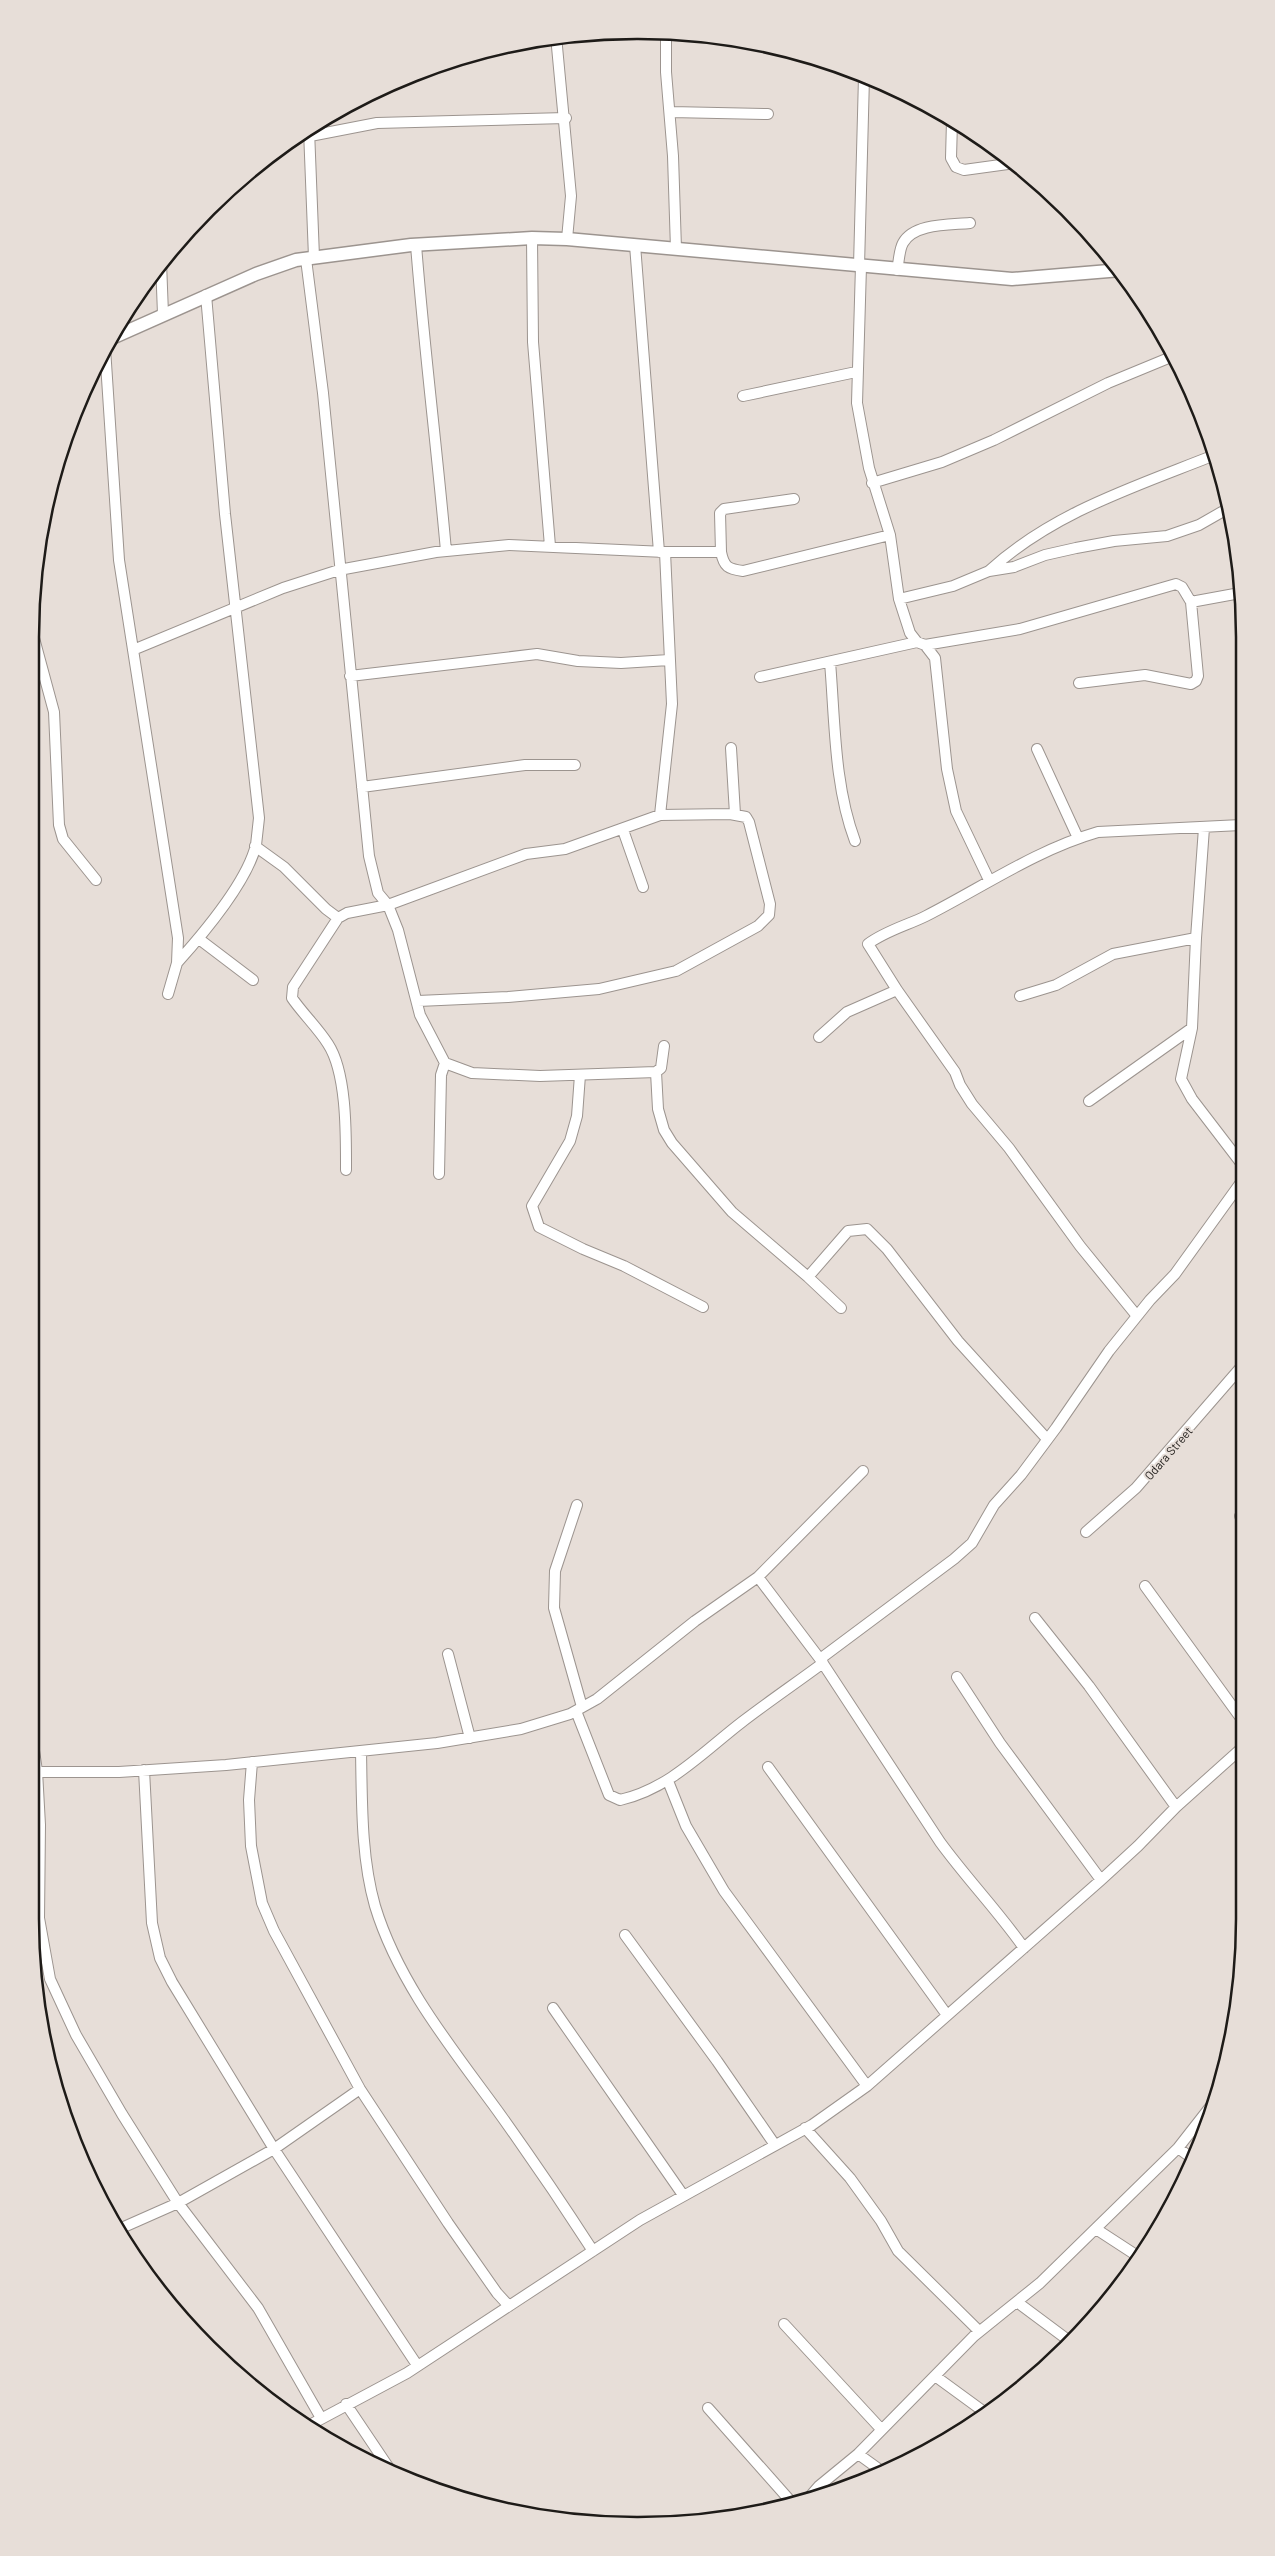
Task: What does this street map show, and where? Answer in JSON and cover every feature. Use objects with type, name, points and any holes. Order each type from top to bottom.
[{"type":"street","points":[[666,40],[666,72],[671,112],[676,249]]},
{"type":"street","points":[[557,44],[566,118],[571,196],[567,239]]},
{"type":"street","points":[[864,83],[856,372],[857,403],[872,483],[890,535],[899,598],[910,633],[935,658],[947,769],[956,810],[989,880]]},
{"type":"street","points":[[671,112],[768,114]]},
{"type":"street","points":[[318,132],[377,123],[566,118]]},
{"type":"street","points":[[952,128],[951,158],[956,167],[964,170],[1005,164]]},
{"type":"street","points":[[309,137],[310,258],[339,570],[369,856],[378,893],[388,905],[398,930],[418,1001],[420,1015],[445,1063],[472,1073],[580,1075],[656,1072],[661,1068],[664,1046]]},
{"type":"street","points":[[897,270],[903,243],[914,232],[943,225],[970,223]]},
{"type":"street","points":[[532,238],[533,342],[547,489],[550,546]]},
{"type":"street","points":[[122,333],[256,274],[310,258],[416,245],[532,238],[567,239],[1012,279],[1109,268]]},
{"type":"street","points":[[416,245],[424,344],[437,451],[446,551]]},
{"type":"street","points":[[634,245],[662,552],[672,704],[660,815]]},
{"type":"street","points":[[161,274],[163,314]]},
{"type":"street","points":[[177,963],[199,939],[240,880],[255,846],[259,818],[236,609],[206,295]]},
{"type":"street","points":[[872,483],[942,462],[994,440],[1108,383],[1167,359]]},
{"type":"street","points":[[106,362],[119,560],[178,938],[177,963],[168,994]]},
{"type":"street","points":[[743,396],[856,372]]},
{"type":"street","points":[[988,571],[1010,551],[1063,518],[1126,489],[1208,458]]},
{"type":"street","points":[[794,499],[724,509],[720,513],[721,552],[724,564],[729,569],[743,571],[890,535]]},
{"type":"street","points":[[899,598],[952,586],[988,571],[1014,567],[1045,555],[1114,541],[1167,536],[1199,525],[1223,511]]},
{"type":"street","points":[[133,650],[283,588],[339,570],[446,551],[509,544],[662,552],[721,552]]},
{"type":"street","points":[[760,677],[921,644],[1020,629],[1176,584],[1182,587],[1191,602],[1198,676],[1196,681],[1191,684],[1145,675],[1080,684]]},
{"type":"street","points":[[1191,602],[1234,593]]},
{"type":"street","points":[[350,676],[537,654],[578,661],[621,663],[669,660]]},
{"type":"street","points":[[39,657],[54,712],[59,825],[67,844],[96,880]]},
{"type":"street","points":[[830,662],[842,788],[849,825],[855,841]]},
{"type":"street","points":[[731,748],[735,814]]},
{"type":"street","points":[[1037,749],[1078,838]]},
{"type":"street","points":[[362,787],[525,765],[574,765]]},
{"type":"street","points":[[346,1170],[346,1126],[338,1070],[328,1045],[292,998],[293,987],[338,918],[347,914],[388,905],[526,854],[566,849],[623,830],[660,815],[735,814],[746,816],[770,904],[769,915],[758,926],[676,972],[599,989],[508,997],[418,1001]]},
{"type":"street","points":[[1137,1316],[1080,1246],[1010,1148],[972,1104],[960,1086],[955,1072],[897,990],[868,944],[926,916],[989,880],[1078,838],[1098,832],[1236,825]]},
{"type":"street","points":[[1204,828],[1192,1028],[1181,1080],[1192,1099],[1236,1155]]},
{"type":"street","points":[[623,830],[643,886]]},
{"type":"street","points":[[255,846],[284,867],[326,910],[338,918]]},
{"type":"street","points":[[1020,996],[1056,985],[1113,954],[1196,938]]},
{"type":"street","points":[[199,939],[253,980]]},
{"type":"street","points":[[819,1037],[847,1012],[897,990]]},
{"type":"street","points":[[1089,1101],[1192,1028]]},
{"type":"street","points":[[439,1174],[441,1075],[445,1063]]},
{"type":"street","points":[[656,1072],[658,1109],[664,1130],[672,1143],[732,1212],[841,1308]]},
{"type":"street","points":[[580,1075],[577,1116],[570,1141],[532,1206],[539,1227],[583,1249],[624,1266],[703,1307]]},
{"type":"street","points":[[576,1505],[555,1571],[554,1608],[579,1709],[609,1795],[620,1800],[640,1796],[668,1781],[954,1559],[972,1543],[994,1505],[1048,1439],[1109,1350],[1175,1274],[1236,1190]]},
{"type":"street","points":[[808,1278],[848,1231],[867,1229],[887,1249],[958,1341],[1048,1439]]},
{"type":"street","name":"Odara Street","points":[[1086,1532],[1136,1488],[1236,1373]]},
{"type":"street","points":[[39,1772],[144,1770],[361,1751],[470,1738],[521,1729],[579,1709],[597,1699],[696,1621],[758,1577],[863,1471]]},
{"type":"street","points":[[758,1577],[821,1661],[940,1842],[961,1871],[1000,1915],[1024,1948]]},
{"type":"street","points":[[1145,1586],[1236,1711]]},
{"type":"street","points":[[1035,1618],[1089,1686],[1176,1807]]},
{"type":"street","points":[[448,1654],[470,1738]]},
{"type":"street","points":[[957,1677],[1000,1742],[1101,1880]]},
{"type":"street","points":[[361,1751],[367,1863],[375,1904],[387,1940],[438,2029],[537,2165],[594,2251]]},
{"type":"street","points":[[314,2422],[408,2372],[640,2220],[805,2128],[867,2086],[1101,1880],[1176,1807],[1236,1753]]},
{"type":"street","points":[[252,1762],[249,1800],[251,1846],[262,1903],[274,1931],[360,2089],[448,2223],[497,2293],[510,2306]]},
{"type":"street","points":[[768,1767],[947,2015]]},
{"type":"street","points":[[144,1770],[152,1923],[160,1958],[172,1982],[274,2149],[417,2365]]},
{"type":"street","points":[[668,1781],[686,1826],[724,1891],[867,2086]]},
{"type":"street","points":[[39,1816],[39,1872]]},
{"type":"street","points":[[39,1924],[50,1979],[76,2035],[122,2114],[178,2203],[207,2244],[234,2274],[258,2308],[321,2418]]},
{"type":"street","points":[[625,1935],[712,2054],[775,2145]]},
{"type":"street","points":[[553,2008],[683,2195]]},
{"type":"street","points":[[125,2227],[178,2203],[274,2149],[360,2089]]},
{"type":"street","points":[[816,2489],[858,2454],[979,2332],[1040,2283],[1178,2148],[1202,2118]]},
{"type":"street","points":[[805,2128],[850,2178],[881,2221],[898,2251],[979,2332]]},
{"type":"street","points":[[1178,2148],[1188,2155]]},
{"type":"street","points":[[1096,2228],[1133,2254]]},
{"type":"street","points":[[1017,2302],[1065,2338]]},
{"type":"street","points":[[784,2324],[881,2429]]},
{"type":"street","points":[[935,2376],[980,2409]]},
{"type":"street","points":[[346,2404],[384,2461]]},
{"type":"street","points":[[708,2408],[788,2498]]},
{"type":"street","points":[[858,2454],[877,2468]]}]
